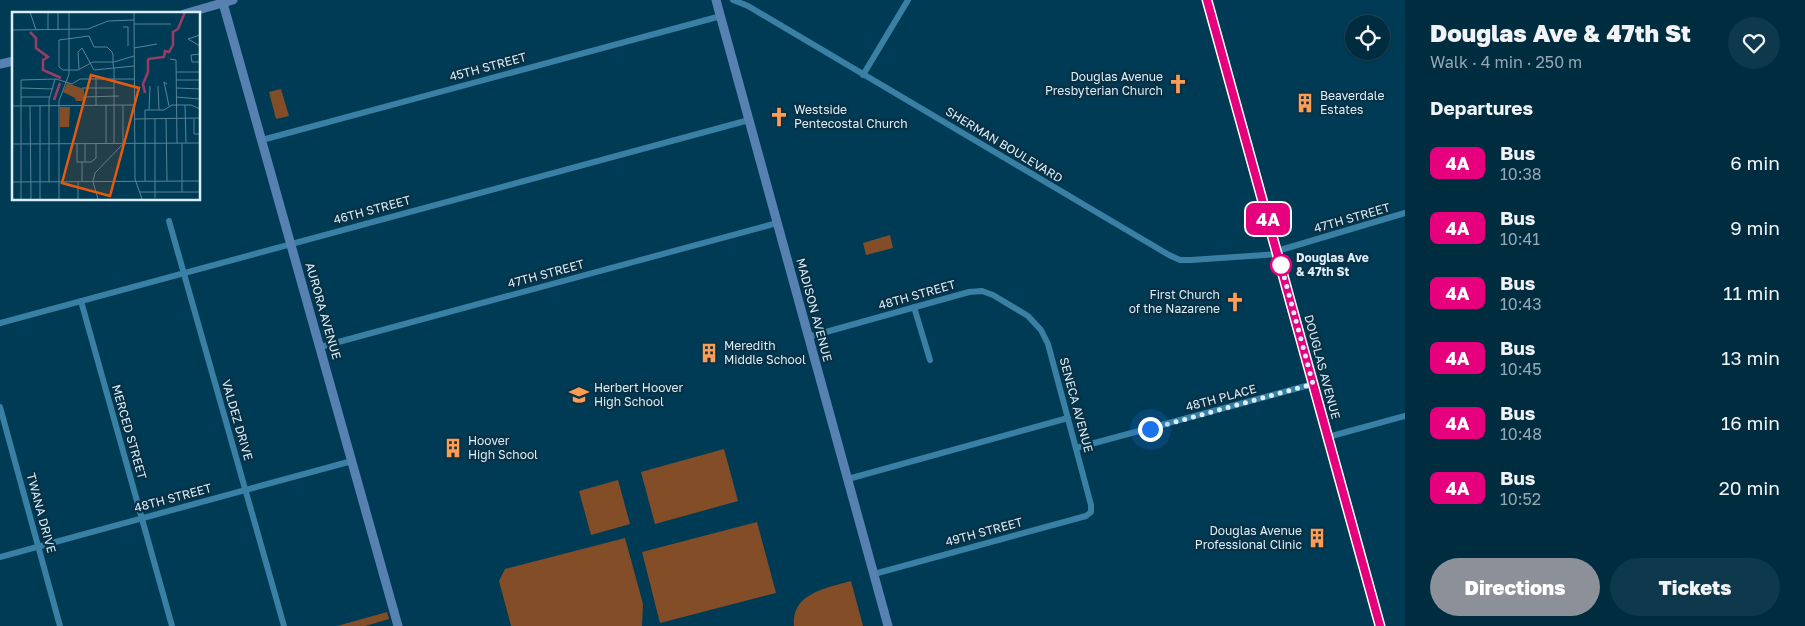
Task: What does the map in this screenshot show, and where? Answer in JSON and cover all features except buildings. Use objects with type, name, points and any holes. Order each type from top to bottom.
[{"type":"main road","name":"DOUGLAS AVENUE","points":[[1207,0],[1380,626]]},
{"type":"street","points":[[191,12],[233,0]]},
{"type":"street","name":"SHERMAN BOULEVARD","points":[[732,0],[748,6],[1169,255],[1180,260],[1191,260],[1277,253]]},
{"type":"street","points":[[863,74],[908,0]]},
{"type":"street","name":"MADISON AVENUE","points":[[720,1],[721,16],[888,626]]},
{"type":"street","name":"AURORA AVENUE","points":[[224,3],[398,626]]},
{"type":"street","name":"45TH STREET","points":[[262,140],[721,16]]},
{"type":"street","name":"46TH STREET","points":[[0,323],[749,120]]},
{"type":"street","name":"47TH STREET","points":[[1277,253],[1405,213]]},
{"type":"street","name":"VALDEZ DRIVE","points":[[169,221],[284,626]]},
{"type":"street","name":"47TH STREET","points":[[320,347],[777,223]]},
{"type":"street","name":"48TH STREET","points":[[808,337],[969,292],[982,291],[993,295],[1028,316]]},
{"type":"street","name":"MERCED STREET","points":[[81,301],[172,626]]},
{"type":"street","points":[[914,307],[930,360]]},
{"type":"street","name":"SENECA AVENUE","points":[[1028,316],[1041,330],[1048,344],[1092,504]]},
{"type":"street","name":"48TH PLACE","points":[[1076,448],[1313,384]]},
{"type":"street","name":"TWANA DRIVE","points":[[0,407],[60,626]]},
{"type":"street","points":[[1328,437],[1405,416]]},
{"type":"street","points":[[848,479],[1068,418]]},
{"type":"street","name":"48TH STREET","points":[[0,557],[352,461]]},
{"type":"street","name":"49TH STREET","points":[[874,574],[1086,516],[1091,512],[1092,504]]},
{"type":"shaded area","points":[[281,89],[289,116],[276,119],[269,92]]},
{"type":"shaded area","points":[[890,235],[893,248],[866,255],[863,243]]},
{"type":"shaded area","points":[[724,449],[738,501],[655,524],[641,472]]},
{"type":"shaded area","points":[[618,480],[630,524],[591,535],[579,491]]},
{"type":"shaded area","points":[[757,522],[776,593],[660,623],[642,552]]},
{"type":"shaded area","points":[[625,538],[643,604],[642,626],[511,626],[499,581],[505,569]]},
{"type":"shaded area","points":[[851,581],[863,626],[794,626],[798,606],[804,599],[822,590]]},
{"type":"shaded area","points":[[387,612],[389,619],[365,626],[337,626]]},
{"type":"bus line","name":"4A","points":[[1207,0],[1380,626]]},
{"type":"place","name":"Douglas Avenue Presbyterian Church","points":[[1178,84]]},
{"type":"place","name":"Beaverdale Estates","points":[[1305,103]]},
{"type":"place","name":"Westside Pentecostal Church","points":[[779,117]]},
{"type":"place","name":"Douglas Ave & 47th St","points":[[1281,265]]},
{"type":"place","name":"First Church of the Nazarene","points":[[1235,302]]},
{"type":"place","name":"Meredith Middle School","points":[[709,353]]},
{"type":"place","name":"Herbert Hoover High School","points":[[579,395]]},
{"type":"place","name":"Hoover High School","points":[[453,448]]},
{"type":"place","name":"Douglas Avenue Professional Clinic","points":[[1317,538]]},
{"type":"route","points":[[1150,429],[1313,384],[1281,265]]}]
